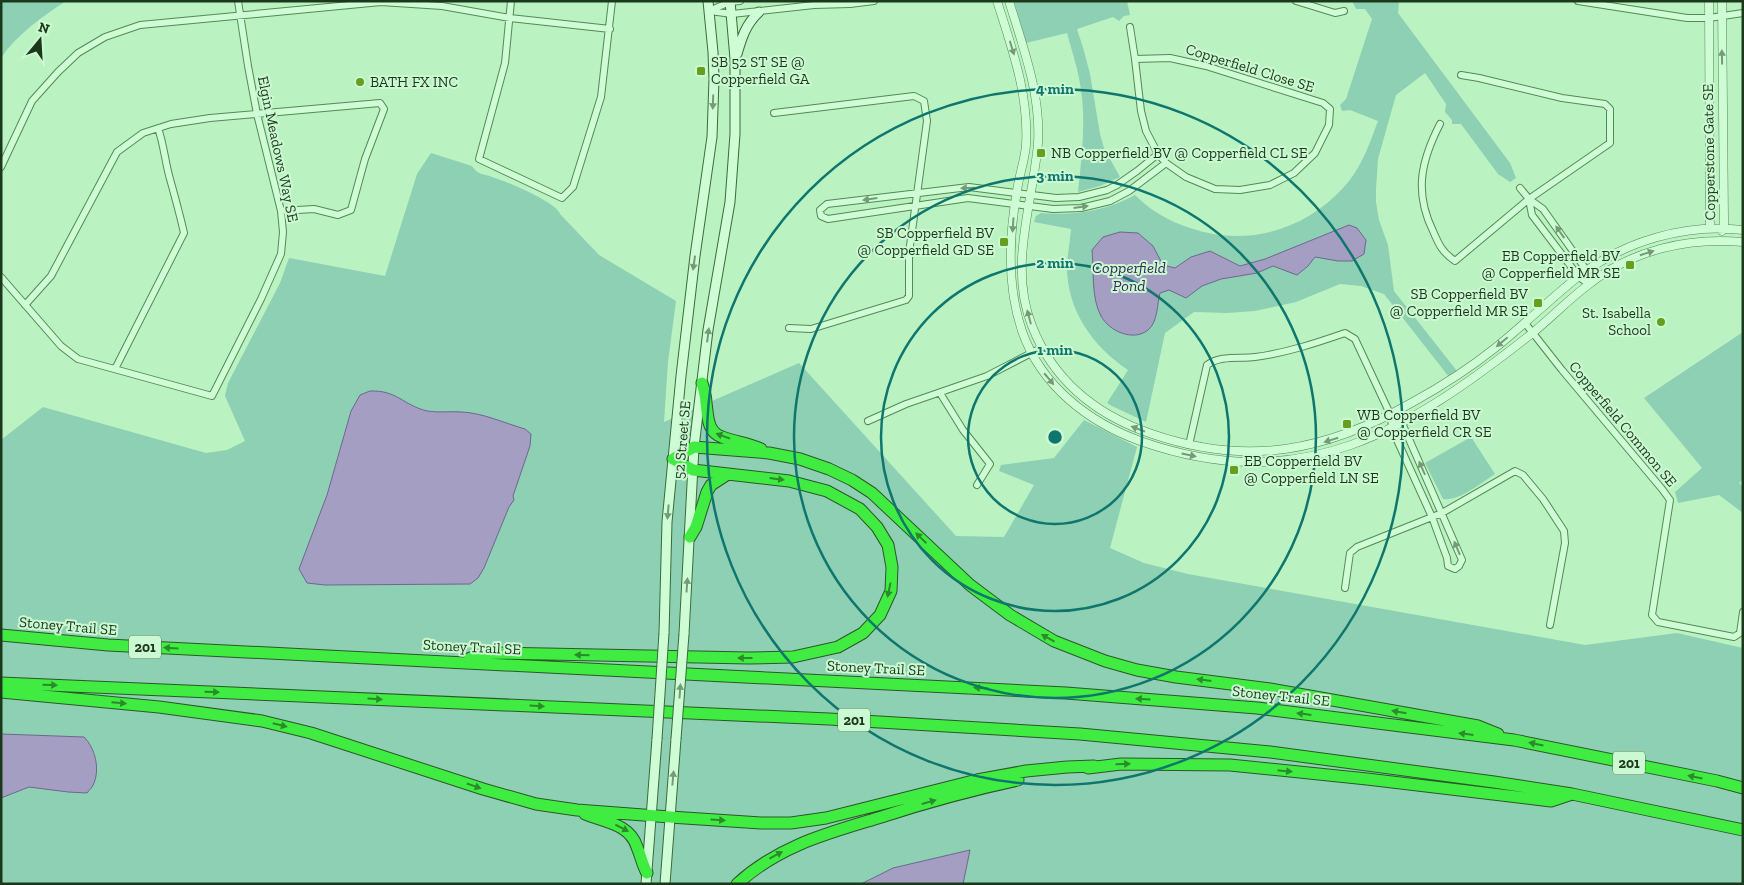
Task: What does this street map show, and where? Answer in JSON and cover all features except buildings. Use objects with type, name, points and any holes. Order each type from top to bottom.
[{"type":"highway","points":[[702,383],[709,425],[715,433],[722,437],[750,444],[769,453]]},
{"type":"highway","points":[[673,459],[694,447],[769,453],[800,459],[829,469],[852,480],[872,493],[970,584],[1010,615],[1054,641],[1105,661],[1137,670],[1270,689],[1478,726],[1514,740]]},
{"type":"highway","points":[[458,661],[491,653],[749,658],[793,656],[838,647],[863,633],[880,615],[891,591],[892,567],[888,545],[877,528],[860,509],[827,491],[789,481],[693,470],[673,459]]},
{"type":"highway","points":[[690,537],[696,527],[711,485],[728,474]]},
{"type":"highway","name":"Stoney Trail SE","points":[[1,635],[108,645],[458,661],[1066,693],[1257,708],[1514,740],[1743,788]]},
{"type":"highway","name":"201","points":[[1,683],[829,719],[1080,734],[1270,752],[1572,794],[1743,830]]},
{"type":"highway","points":[[1,692],[159,707],[262,721],[311,733],[483,789],[536,804],[577,810],[651,816],[791,823],[826,818],[976,780],[1034,770],[1121,764],[1230,765],[1551,801],[1572,794]]},
{"type":"highway","points":[[737,884],[763,862],[823,834],[979,788],[1094,766]]},
{"type":"highway","points":[[577,810],[601,821],[618,826],[632,835],[647,878]]},
{"type":"main road","name":"52 Street SE","points":[[665,884],[684,634],[694,447],[708,330],[730,202],[735,134],[735,58],[730,2]]},
{"type":"main road","name":"52 Street SE","points":[[647,878],[664,633],[667,522],[686,328],[712,137],[714,78],[709,6]]},
{"type":"main road","points":[[735,58],[743,33],[759,12]]},
{"type":"street","name":"Elgin Meadows Way SE","points":[[1,277],[61,346],[78,359],[212,396],[261,299],[281,254],[283,232],[281,211],[257,114],[238,1]]},
{"type":"street","points":[[511,1],[505,63],[480,159],[562,198],[573,187],[601,97],[612,1]]},
{"type":"street","points":[[709,6],[740,1]]},
{"type":"street","points":[[709,6],[732,14],[874,1]]},
{"type":"street","points":[[997,1],[1025,100],[1026,146],[1016,192],[1011,271],[1021,329],[1031,353],[1060,393],[1083,411],[1131,438],[1187,456],[1225,462],[1254,463],[1294,459],[1332,452],[1392,429],[1446,397],[1533,332],[1589,284],[1615,267],[1637,256],[1663,248],[1717,240],[1743,242]]},
{"type":"street","points":[[1009,1],[1031,76],[1037,112],[1038,142],[1023,238],[1021,285],[1030,322],[1041,348],[1051,365],[1064,380],[1089,403],[1134,428],[1190,445],[1226,450],[1293,449],[1332,440],[1391,416],[1447,382],[1492,350],[1587,271],[1633,246],[1659,237],[1710,228],[1743,230]]},
{"type":"street","points":[[1296,1],[1335,13],[1344,11]]},
{"type":"street","points":[[1578,1],[1610,4],[1661,15],[1687,18],[1709,18],[1743,13]]},
{"type":"street","name":"Copperstone Gate SE","points":[[1709,1],[1710,228],[1717,240],[1724,228],[1722,1]]},
{"type":"street","points":[[1,167],[32,102],[78,53],[105,37],[140,25],[381,2],[414,2],[510,18],[610,29]]},
{"type":"street","points":[[1130,27],[1135,59]]},
{"type":"street","name":"Copperfield Close SE","points":[[1170,58],[1206,66],[1323,103],[1330,109],[1328,125],[1315,153],[1294,172],[1270,185],[1240,190],[1215,189],[1186,178],[1166,163],[1158,154],[1146,131],[1141,111],[1135,59],[1170,58]]},
{"type":"street","points":[[1440,124],[1429,148],[1422,174],[1421,196],[1426,216],[1443,253],[1455,261],[1528,198],[1610,143],[1610,108],[1605,104],[1562,98],[1461,75]]},
{"type":"street","points":[[1020,80],[1031,76]]},
{"type":"street","points":[[774,113],[914,96],[924,102],[927,121],[910,253],[909,296],[906,300],[811,329],[789,328]]},
{"type":"street","points":[[25,305],[51,276],[117,152],[139,136],[171,124],[200,119],[380,103],[384,109],[365,159],[351,210],[338,215],[314,209],[281,211]]},
{"type":"street","points":[[115,369],[184,233],[158,128]]},
{"type":"street","points":[[1158,154],[1137,172],[1107,190],[1079,197],[1056,198],[969,187],[827,204],[820,210],[821,216],[828,218],[968,198],[1054,208],[1081,208],[1110,200],[1128,190],[1166,163]]},
{"type":"street","points":[[1520,188],[1528,198],[1543,209],[1587,271],[1589,284]]},
{"type":"street","points":[[1528,198],[1532,215],[1579,277],[1589,284]]},
{"type":"street","name":"Copperfield Common SE","points":[[1525,323],[1670,500],[1652,615],[1658,622],[1734,637],[1740,633],[1743,612]]},
{"type":"street","points":[[1190,445],[1207,365],[1214,359],[1255,357],[1306,346],[1345,333],[1355,338],[1391,416],[1392,429],[1432,517],[1447,558],[1448,566],[1455,568],[1459,566],[1462,560],[1442,512],[1402,424],[1391,416]]},
{"type":"street","points":[[868,421],[906,404],[987,376],[1041,348]]},
{"type":"street","points":[[940,393],[963,430],[990,464],[977,485]]},
{"type":"street","points":[[1293,449],[1294,459]]},
{"type":"street","points":[[1345,588],[1350,554],[1357,547],[1432,517],[1514,471],[1524,475],[1543,499],[1564,531],[1566,543],[1550,625]]},
{"type":"green space","points":[[1,1],[66,1],[22,34],[1,58]]},
{"type":"green space","points":[[1014,1],[1127,1],[1130,15],[1124,16],[1119,21],[1113,17],[1077,29],[1090,74],[1104,148],[1120,177],[1100,186],[1078,192],[1083,135],[1083,106],[1079,78],[1067,33],[1026,43]]},
{"type":"green space","points":[[1352,1],[1399,1],[1398,13],[1510,163],[1516,178],[1510,182],[1498,174],[1461,124],[1452,124],[1452,120],[1445,112],[1446,104],[1425,73],[1396,95],[1378,159],[1376,189],[1379,220],[1388,245],[1394,291],[1457,371],[1449,377],[1384,294],[1361,286],[1340,284],[1296,302],[1255,311],[1227,313],[1194,312],[1165,333],[1146,422],[1107,403],[1128,370],[1103,350],[1076,311],[1071,296],[1067,264],[1071,229],[1034,222],[1036,216],[1041,213],[1066,214],[1101,209],[1135,195],[1154,211],[1175,222],[1211,234],[1232,236],[1272,231],[1292,225],[1310,215],[1327,203],[1355,173],[1378,121],[1350,110],[1342,111],[1340,105],[1346,99],[1372,19],[1365,9],[1356,9]]},
{"type":"green space","points":[[431,153],[472,166],[480,173],[542,199],[557,209],[599,255],[676,301],[668,362],[664,422],[799,363],[956,536],[1004,537],[1034,485],[999,471],[1001,465],[1054,458],[1084,420],[1137,447],[1110,548],[1144,563],[1188,574],[1585,645],[1677,633],[1743,648],[1743,884],[1,884],[1,440],[43,407],[206,453],[227,450],[245,441],[225,396],[228,383],[280,283],[289,258],[385,276],[417,174]]},
{"type":"green space","points":[[1743,332],[1743,480],[1739,483],[1743,487],[1743,513],[1719,495],[1678,503],[1675,492],[1702,468],[1644,398]]},
{"type":"green space","points":[[1471,437],[1495,474],[1462,495],[1443,499],[1425,463]]},
{"type":"water","name":"Copperfield Pond","points":[[1349,225],[1357,228],[1366,240],[1364,254],[1352,261],[1338,261],[1315,257],[1297,275],[1273,266],[1257,273],[1221,279],[1202,286],[1186,298],[1169,290],[1160,293],[1154,322],[1148,330],[1142,333],[1129,335],[1115,330],[1105,321],[1098,309],[1094,292],[1092,250],[1103,237],[1120,232],[1138,233],[1153,246],[1163,265],[1175,268],[1191,257],[1210,251],[1240,266],[1265,259]]},
{"type":"water","points":[[370,391],[394,395],[427,411],[462,412],[486,416],[525,429],[531,434],[530,446],[513,496],[514,500],[509,507],[484,568],[478,578],[470,584],[325,585],[307,583],[299,569],[327,495],[351,411],[360,395]]},
{"type":"water","points":[[1,734],[84,737],[94,752],[97,771],[93,786],[87,793],[29,787],[1,798]]},
{"type":"water","points":[[970,850],[963,884],[861,884],[893,868]]},
{"type":"place","name":"SB 52 ST SE @ Copperfield GA","points":[[701,71]]},
{"type":"place","name":"BATH FX INC","points":[[360,82]]},
{"type":"place","name":"NB Copperfield BV @ Copperfield CL SE","points":[[1041,153]]},
{"type":"place","name":"SB Copperfield BV @ Copperfield GD SE","points":[[1004,242]]},
{"type":"place","name":"EB Copperfield BV @ Copperfield MR SE","points":[[1630,265]]},
{"type":"place","name":"SB Copperfield BV @ Copperfield MR SE","points":[[1538,303]]},
{"type":"place","name":"St. Isabella School","points":[[1661,322]]},
{"type":"place","name":"WB Copperfield BV @ Copperfield CR SE","points":[[1347,424]]},
{"type":"place","name":"EB Copperfield BV @ Copperfield LN SE","points":[[1234,470]]}]
